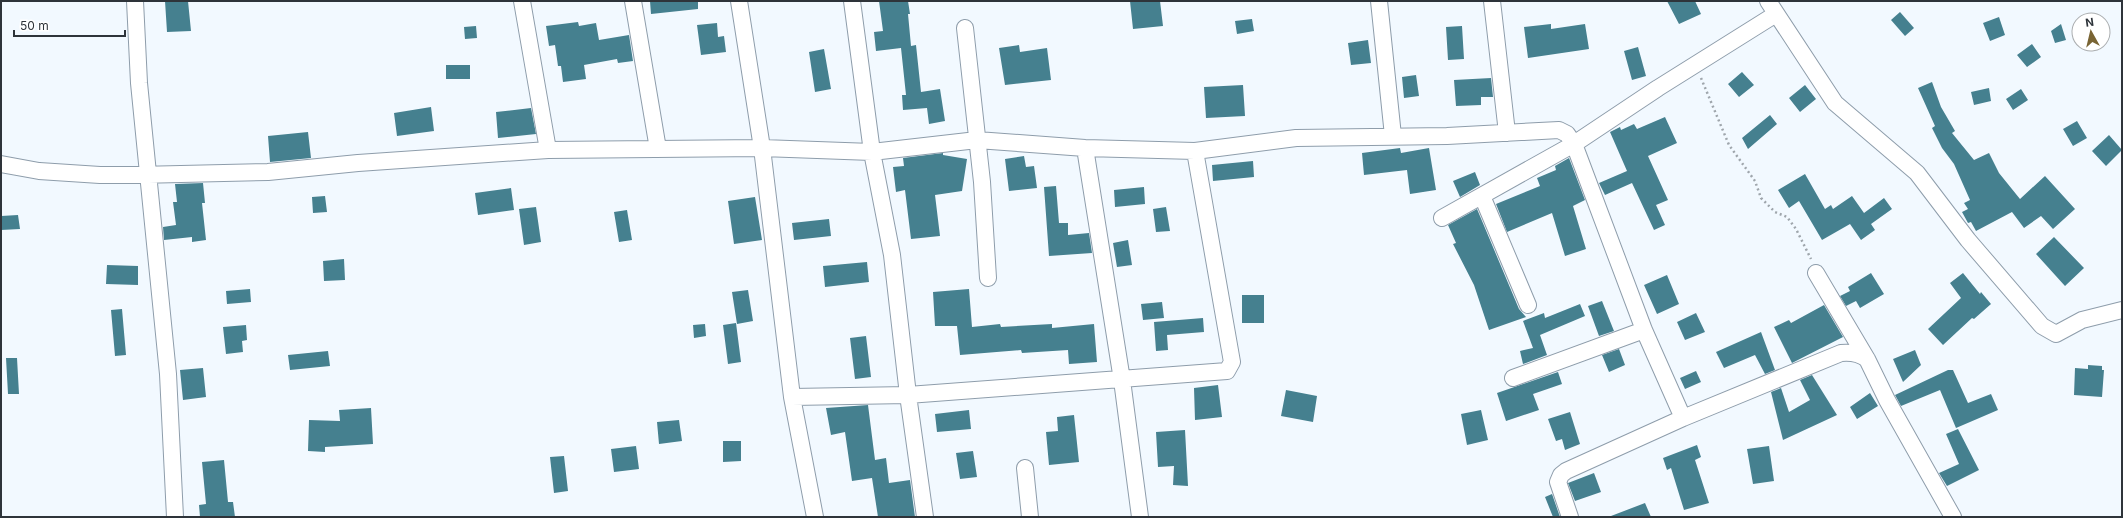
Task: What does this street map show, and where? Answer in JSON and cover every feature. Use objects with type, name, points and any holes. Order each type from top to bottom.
[{"type":"street","points":[[135,1],[139,83],[168,374],[175,517]]},
{"type":"street","points":[[522,1],[548,150]]},
{"type":"street","points":[[633,1],[658,149]]},
{"type":"street","points":[[739,1],[762,148],[792,397],[815,517]]},
{"type":"street","points":[[852,1],[872,152],[892,255],[908,395],[925,517]]},
{"type":"street","points":[[1379,1],[1393,136]]},
{"type":"street","points":[[1492,1],[1507,133]]},
{"type":"street","points":[[1442,218],[1574,144],[1696,64],[1772,8],[1835,103],[1917,173],[1968,240],[2042,326],[2056,334],[2082,320],[2122,310]]},
{"type":"street","points":[[966,28],[982,182],[988,278]]},
{"type":"street","points":[[1,164],[39,171],[92,175],[268,172],[358,162],[448,158],[548,150],[762,148],[872,152],[977,140],[1085,148],[1195,150],[1296,138],[1507,133],[1559,130],[1567,134],[1574,144],[1644,330],[1683,418]]},
{"type":"street","points":[[1085,148],[1122,380],[1140,517]]},
{"type":"street","points":[[792,397],[908,395],[1227,371],[1232,366],[1195,150]]},
{"type":"street","points":[[1482,196],[1528,305]]},
{"type":"street","points":[[1816,273],[1867,359],[1887,400],[1953,517]]},
{"type":"street","points":[[1513,378],[1644,330]]},
{"type":"street","points":[[1570,517],[1558,482],[1561,475],[1566,471],[1683,418],[1840,353],[1852,352],[1867,359]]},
{"type":"street","points":[[1025,468],[1030,517]]},
{"type":"path","points":[[1696,64],[1729,145],[1755,181],[1761,198],[1775,212],[1787,217],[1796,229],[1810,256],[1816,273]]},
{"type":"building","points":[[165,1],[188,1],[191,31],[167,32]]},
{"type":"building","points":[[650,1],[698,1],[698,9],[651,14]]},
{"type":"building","points":[[879,1],[908,1],[911,46],[916,45],[921,92],[940,89],[945,121],[929,124],[927,108],[903,110],[902,95],[906,95],[901,48],[876,51],[874,32],[883,31]]},
{"type":"building","points":[[1130,1],[1160,1],[1163,26],[1133,29]]},
{"type":"building","points":[[1667,1],[1695,1],[1701,14],[1679,24]]},
{"type":"building","points":[[1900,12],[1914,28],[1905,36],[1891,20]]},
{"type":"building","points":[[1999,17],[2005,35],[1990,41],[1983,23]]},
{"type":"building","points":[[1252,19],[1254,31],[1237,34],[1235,21]]},
{"type":"building","points":[[578,22],[579,26],[596,23],[599,40],[629,35],[633,61],[618,63],[617,59],[584,65],[586,79],[563,82],[561,66],[558,66],[555,45],[549,46],[546,26]]},
{"type":"building","points":[[717,23],[718,37],[724,36],[726,52],[701,55],[697,25]]},
{"type":"building","points":[[1551,24],[1551,29],[1585,24],[1589,49],[1528,58],[1524,27]]},
{"type":"building","points":[[2061,24],[2066,40],[2055,43],[2051,31]]},
{"type":"building","points":[[476,26],[477,38],[465,39],[464,27]]},
{"type":"building","points":[[1462,26],[1464,59],[1448,60],[1446,27]]},
{"type":"building","points":[[1368,40],[1371,63],[1351,65],[1348,43]]},
{"type":"building","points":[[2032,44],[2041,57],[2027,67],[2017,55]]},
{"type":"building","points":[[1019,45],[1020,52],[1047,48],[1051,80],[1005,85],[999,48]]},
{"type":"building","points":[[1638,47],[1646,76],[1632,80],[1624,51]]},
{"type":"building","points":[[824,49],[831,89],[815,92],[809,52]]},
{"type":"building","points":[[446,65],[470,65],[470,79],[446,79]]},
{"type":"building","points":[[1742,72],[1754,85],[1739,97],[1728,84]]},
{"type":"building","points":[[1416,75],[1419,96],[1404,98],[1402,77]]},
{"type":"building","points":[[1491,78],[1493,97],[1481,97],[1481,105],[1456,106],[1454,80]]},
{"type":"building","points":[[1932,82],[1941,107],[1955,131],[1952,133],[1974,160],[1989,153],[1999,173],[2020,199],[2045,176],[2075,209],[2053,229],[2041,216],[2024,228],[2012,212],[1976,231],[1971,222],[1968,223],[1962,212],[1968,209],[1964,203],[1970,200],[1954,164],[1942,148],[1932,128],[1935,126],[1918,88]]},
{"type":"building","points":[[1243,85],[1245,116],[1206,118],[1204,87]]},
{"type":"building","points":[[1805,85],[1816,99],[1800,112],[1789,98]]},
{"type":"building","points":[[1989,88],[1991,101],[1974,105],[1971,92]]},
{"type":"building","points":[[2021,89],[2028,100],[2013,110],[2006,99]]},
{"type":"building","points":[[431,107],[434,131],[397,136],[394,113]]},
{"type":"building","points":[[531,108],[536,134],[498,138],[496,112]]},
{"type":"building","points":[[1770,115],[1777,124],[1748,149],[1742,138]]},
{"type":"building","points":[[1665,117],[1677,143],[1648,156],[1668,200],[1656,205],[1665,225],[1654,230],[1632,183],[1605,195],[1599,183],[1627,171],[1610,132],[1620,127],[1621,130],[1634,124],[1637,129]]},
{"type":"building","points":[[2077,121],[2087,138],[2073,146],[2063,129]]},
{"type":"building","points":[[308,132],[311,158],[270,162],[268,136]]},
{"type":"building","points":[[2109,135],[2122,150],[2106,166],[2092,151]]},
{"type":"building","points":[[1400,148],[1401,153],[1429,148],[1436,190],[1410,194],[1407,170],[1364,175],[1362,153]]},
{"type":"building","points":[[943,153],[943,155],[967,159],[962,191],[935,195],[940,236],[911,239],[905,190],[896,192],[893,167],[904,166],[903,158]]},
{"type":"building","points":[[1024,156],[1026,167],[1034,166],[1037,188],[1009,191],[1005,159]]},
{"type":"building","points":[[1569,158],[1585,200],[1573,206],[1586,249],[1565,256],[1552,213],[1507,232],[1496,204],[1540,186],[1537,178],[1556,170],[1555,166]]},
{"type":"building","points":[[1253,161],[1254,177],[1213,181],[1212,165]]},
{"type":"building","points":[[1475,172],[1480,185],[1460,197],[1453,181]]},
{"type":"building","points":[[1805,174],[1825,209],[1831,205],[1833,209],[1852,196],[1864,213],[1884,198],[1892,209],[1871,224],[1875,230],[1861,240],[1850,224],[1822,240],[1799,201],[1789,208],[1778,190]]},
{"type":"building","points":[[203,183],[205,203],[202,203],[206,240],[192,242],[192,237],[164,240],[163,227],[176,225],[173,202],[177,202],[175,184]]},
{"type":"building","points":[[1056,186],[1059,223],[1068,223],[1068,235],[1089,233],[1092,253],[1049,256],[1044,187]]},
{"type":"building","points":[[1144,187],[1145,204],[1115,207],[1114,190]]},
{"type":"building","points":[[511,188],[514,210],[478,215],[475,193]]},
{"type":"building","points":[[325,196],[327,212],[313,213],[312,197]]},
{"type":"building","points":[[755,197],[762,240],[734,244],[728,201]]},
{"type":"building","points":[[536,207],[541,242],[524,245],[519,209]]},
{"type":"building","points":[[1166,207],[1170,231],[1156,232],[1153,209]]},
{"type":"building","points":[[1477,209],[1519,309],[1526,317],[1489,330],[1474,285],[1453,244],[1456,243],[1448,225]]},
{"type":"building","points":[[627,210],[632,240],[619,242],[614,212]]},
{"type":"building","points":[[18,215],[20,229],[1,230],[1,216]]},
{"type":"building","points":[[829,219],[831,236],[794,240],[792,223]]},
{"type":"building","points":[[2054,237],[2084,268],[2065,286],[2036,254]]},
{"type":"building","points":[[1128,240],[1132,265],[1117,267],[1113,243]]},
{"type":"building","points":[[344,259],[345,280],[324,281],[323,261]]},
{"type":"building","points":[[867,262],[869,282],[825,287],[823,266]]},
{"type":"building","points":[[107,265],[138,266],[138,285],[106,284]]},
{"type":"building","points":[[1871,273],[1884,294],[1860,308],[1856,301],[1846,306],[1840,296],[1850,291],[1848,287]]},
{"type":"building","points":[[1963,273],[1980,294],[1981,292],[1991,304],[1974,319],[1972,318],[1943,345],[1928,329],[1961,298],[1950,283]]},
{"type":"building","points":[[1667,275],[1679,304],[1657,314],[1644,285]]},
{"type":"building","points":[[250,289],[251,302],[227,304],[226,291]]},
{"type":"building","points":[[969,289],[972,327],[1000,324],[1001,327],[1052,324],[1052,328],[1094,324],[1097,362],[1069,364],[1068,350],[1022,353],[1021,350],[960,355],[957,326],[935,326],[933,292]]},
{"type":"building","points":[[748,290],[753,321],[737,324],[732,292]]},
{"type":"building","points":[[1242,295],[1264,295],[1264,323],[1242,323]]},
{"type":"building","points":[[1602,301],[1614,331],[1599,336],[1588,306]]},
{"type":"building","points":[[1162,302],[1164,318],[1143,320],[1141,304]]},
{"type":"building","points":[[1580,304],[1585,316],[1540,335],[1547,355],[1523,364],[1520,351],[1533,348],[1523,321],[1544,313],[1545,318]]},
{"type":"building","points":[[1824,305],[1843,337],[1792,363],[1774,327],[1789,320],[1791,323]]},
{"type":"building","points":[[122,309],[126,355],[115,356],[111,310]]},
{"type":"building","points":[[1696,313],[1705,332],[1685,340],[1677,322]]},
{"type":"building","points":[[1203,318],[1204,332],[1167,335],[1168,350],[1156,351],[1154,322]]},
{"type":"building","points":[[736,323],[741,362],[728,364],[723,325]]},
{"type":"building","points":[[705,324],[706,336],[694,338],[693,325]]},
{"type":"building","points":[[246,325],[247,340],[242,341],[243,352],[226,354],[223,327]]},
{"type":"building","points":[[1761,332],[1775,370],[1765,374],[1755,355],[1724,368],[1716,352]]},
{"type":"building","points":[[866,336],[871,377],[855,379],[850,338]]},
{"type":"building","points":[[1619,349],[1625,365],[1609,372],[1602,355]]},
{"type":"building","points":[[1915,350],[1921,365],[1903,382],[1893,359]]},
{"type":"building","points":[[328,351],[330,366],[290,370],[288,355]]},
{"type":"building","points":[[6,358],[17,358],[19,394],[8,394]]},
{"type":"building","points":[[2088,365],[2102,366],[2102,370],[2104,370],[2102,397],[2074,395],[2075,368],[2088,369]]},
{"type":"building","points":[[203,368],[206,397],[183,400],[180,370]]},
{"type":"building","points":[[1948,370],[1953,370],[1968,403],[1991,394],[1998,410],[1956,428],[1940,390],[1901,406],[1895,395]]},
{"type":"building","points":[[1696,371],[1701,382],[1685,389],[1680,378]]},
{"type":"building","points":[[1558,372],[1562,384],[1533,394],[1539,410],[1506,421],[1497,393]]},
{"type":"building","points":[[1812,375],[1837,415],[1783,440],[1771,392],[1781,388],[1789,412],[1810,400],[1800,380]]},
{"type":"building","points":[[1218,385],[1222,417],[1195,420],[1194,388]]},
{"type":"building","points":[[1286,390],[1317,396],[1313,422],[1281,416]]},
{"type":"building","points":[[1870,393],[1878,406],[1857,419],[1850,407]]},
{"type":"building","points":[[868,405],[875,460],[886,458],[889,483],[910,480],[915,517],[878,517],[872,478],[852,481],[845,432],[831,435],[826,408]]},
{"type":"building","points":[[371,408],[373,444],[325,447],[325,452],[308,451],[309,420],[340,421],[339,410]]},
{"type":"building","points":[[969,410],[971,429],[937,432],[935,414]]},
{"type":"building","points":[[1481,410],[1488,440],[1467,445],[1461,414]]},
{"type":"building","points":[[1570,412],[1580,444],[1565,450],[1562,439],[1556,441],[1548,419]]},
{"type":"building","points":[[1074,415],[1079,462],[1049,465],[1046,432],[1058,431],[1057,417]]},
{"type":"building","points":[[679,420],[682,441],[659,444],[657,422]]},
{"type":"building","points":[[1958,429],[1979,470],[1947,486],[1939,473],[1959,464],[1946,434]]},
{"type":"building","points":[[1185,430],[1188,486],[1173,485],[1174,466],[1158,467],[1156,432]]},
{"type":"building","points":[[723,441],[741,441],[741,461],[723,462]]},
{"type":"building","points":[[1697,445],[1701,457],[1695,460],[1709,503],[1684,510],[1671,468],[1667,470],[1663,458]]},
{"type":"building","points":[[636,446],[639,469],[614,472],[611,449]]},
{"type":"building","points":[[1769,446],[1774,481],[1753,484],[1747,449]]},
{"type":"building","points":[[973,451],[977,477],[960,479],[956,453]]},
{"type":"building","points":[[564,456],[568,491],[554,493],[550,457]]},
{"type":"building","points":[[224,460],[228,502],[233,502],[235,517],[200,517],[199,505],[206,504],[202,462]]},
{"type":"building","points":[[1594,473],[1601,492],[1575,501],[1568,483]]},
{"type":"building","points":[[1552,494],[1560,517],[1553,517],[1545,497]]},
{"type":"building","points":[[1645,503],[1651,517],[1611,517],[1611,516]]}]
